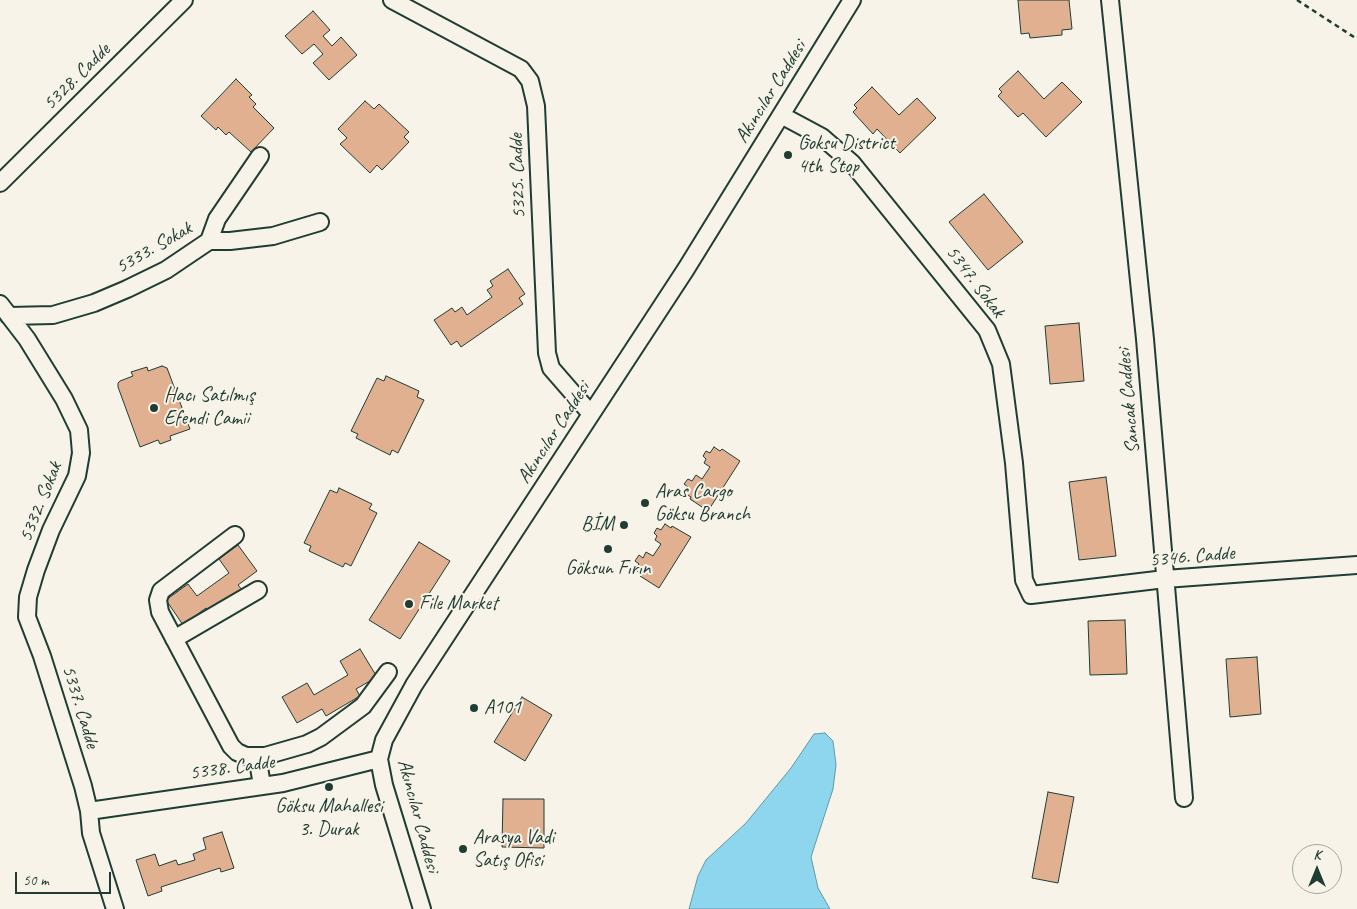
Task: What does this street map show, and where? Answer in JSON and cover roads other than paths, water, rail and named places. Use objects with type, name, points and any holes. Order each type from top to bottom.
[{"type":"street","name":"5328. Cadde","points":[[0,183],[184,0]]},
{"type":"street","name":"5325. Cadde","points":[[392,0],[521,69],[530,82],[536,106],[547,353],[551,368],[591,414]]},
{"type":"street","name":"Akıncılar Caddesi","points":[[422,909],[384,785],[379,759],[384,740],[414,685],[686,269],[852,0]]},
{"type":"street","name":"Sancak Caddesi","points":[[1110,0],[1145,339],[1184,798]]},
{"type":"street","name":"5347. Sokak","points":[[781,115],[822,136],[852,163],[987,330],[1001,364],[1014,463],[1024,580],[1031,595]]},
{"type":"street","points":[[209,241],[217,220],[260,156]]},
{"type":"street","name":"5333. Sokak","points":[[5,310],[54,315],[94,303],[127,289],[166,270],[209,241],[230,241],[273,236],[320,222]]},
{"type":"street","name":"5332. Sokak","points":[[5,310],[27,339],[64,399],[80,430],[82,453],[77,476],[51,530],[36,570],[28,597],[27,617]]},
{"type":"street","points":[[235,535],[161,591],[158,600],[160,612],[174,639],[231,746],[237,752],[246,756],[265,756],[306,744],[321,736],[363,706],[388,672]]},
{"type":"street","name":"5346. Cadde","points":[[1031,595],[1165,579],[1357,565]]},
{"type":"street","points":[[174,639],[258,590]]},
{"type":"street","name":"5337. Cadde","points":[[27,617],[42,656],[89,811]]},
{"type":"street","points":[[257,756],[262,785]]},
{"type":"street","name":"5338. Cadde","points":[[89,811],[283,783],[379,759]]},
{"type":"street","points":[[89,811],[91,833],[115,909]]},
{"type":"water","points":[[825,733],[833,741],[836,765],[833,789],[811,857],[818,888],[830,909],[689,909],[698,876],[706,860],[746,823],[791,768],[814,734]]},
{"type":"place","name":"Goksu District 4th Stop","points":[[788,155]]},
{"type":"place","name":"Hacı Satılmış Efendi Camii","points":[[154,408]]},
{"type":"place","name":"Aras Cargo Göksu Branch","points":[[645,503]]},
{"type":"place","name":"BİM","points":[[624,525]]},
{"type":"place","name":"Göksun Fırın","points":[[608,549]]},
{"type":"place","name":"File Market","points":[[409,604]]},
{"type":"place","name":"A101","points":[[474,708]]},
{"type":"place","name":"Göksu Mahallesi 3. Durak","points":[[329,787]]},
{"type":"place","name":"Arasya Vadi Satış Ofisi","points":[[463,849]]}]
